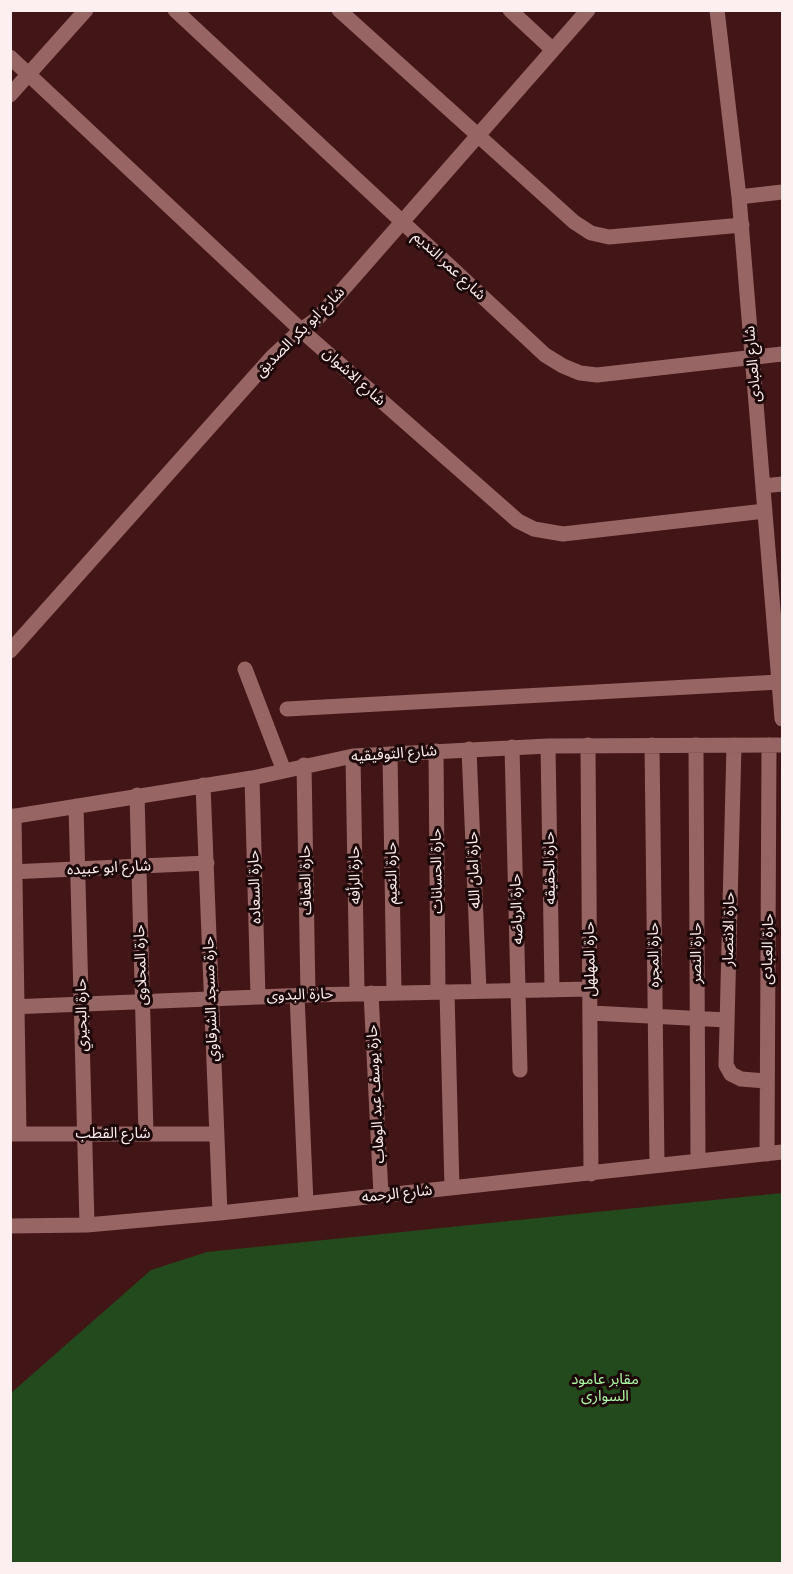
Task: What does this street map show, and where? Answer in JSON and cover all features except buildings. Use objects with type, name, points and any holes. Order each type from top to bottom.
[{"type":"street","points":[[10,95],[86,10]]},
{"type":"street","name":"شارع عمر النديم","points":[[175,10],[545,355],[580,373],[597,375],[783,354]]},
{"type":"street","points":[[339,10],[574,222],[591,233],[609,237],[742,225]]},
{"type":"street","points":[[510,10],[553,50]]},
{"type":"street","name":"شارع ابو بكر الصديق","points":[[10,651],[272,357],[301,330],[317,319],[588,10]]},
{"type":"street","name":"شارع العبادى","points":[[717,10],[742,225],[783,719]]},
{"type":"street","name":"شارع الاشوان","points":[[10,57],[301,330],[505,512],[534,529],[563,534],[765,511]]},
{"type":"street","points":[[739,197],[783,192]]},
{"type":"street","points":[[763,486],[783,484]]},
{"type":"street","points":[[245,669],[284,771]]},
{"type":"street","points":[[287,709],[780,682]]},
{"type":"street","name":"حارة المهلهل","points":[[588,745],[591,1174]]},
{"type":"street","name":"حارة المجره","points":[[652,745],[657,1165]]},
{"type":"street","name":"حارة النصر","points":[[696,745],[698,1161]]},
{"type":"street","name":"حارة الانتصار","points":[[734,745],[726,1065],[731,1074],[741,1079],[766,1081]]},
{"type":"street","name":"شارع التوفيقيه","points":[[12,816],[252,778],[353,756],[548,746],[776,745]]},
{"type":"street","name":"حارة العبادى","points":[[775,1153],[766,1081],[776,745]]},
{"type":"street","name":"حارة الحقيقه","points":[[548,746],[552,989]]},
{"type":"street","name":"حارة الرياضه","points":[[512,747],[520,1070]]},
{"type":"street","name":"حارة امان الله","points":[[469,749],[479,991]]},
{"type":"street","name":"حارة الحسانات","points":[[435,751],[452,1188]]},
{"type":"street","name":"حارة النعيم","points":[[390,754],[394,993]]},
{"type":"street","name":"حارة الرأفه","points":[[353,756],[364,993]]},
{"type":"street","name":"حارة العفاف","points":[[304,765],[303,995],[306,1203]]},
{"type":"street","name":"حارة السعاده","points":[[252,778],[258,997]]},
{"type":"street","name":"حارة مسجد الشرقاوي","points":[[203,785],[220,1213]]},
{"type":"street","name":"حارة المحلاوى","points":[[137,795],[146,1134]]},
{"type":"street","name":"حارة البحيري","points":[[76,806],[87,1225]]},
{"type":"street","points":[[12,816],[15,1134]]},
{"type":"street","name":"شارع ابو عبيده","points":[[13,872],[207,863]]},
{"type":"street","name":"حارة البدوى","points":[[14,1007],[364,993],[590,989]]},
{"type":"street","name":"حارة يوسف عبد الوهاب","points":[[364,993],[381,1195]]},
{"type":"street","points":[[591,1013],[727,1020]]},
{"type":"street","name":"شارع القطب","points":[[15,1134],[216,1134]]},
{"type":"street","name":"شارع الرحمه","points":[[10,1226],[87,1225],[220,1213],[775,1153]]},
{"type":"green space","name":"مقابر عامود السوارى","points":[[782,1193],[782,1563],[11,1563],[11,1393],[151,1270],[207,1252]]}]
